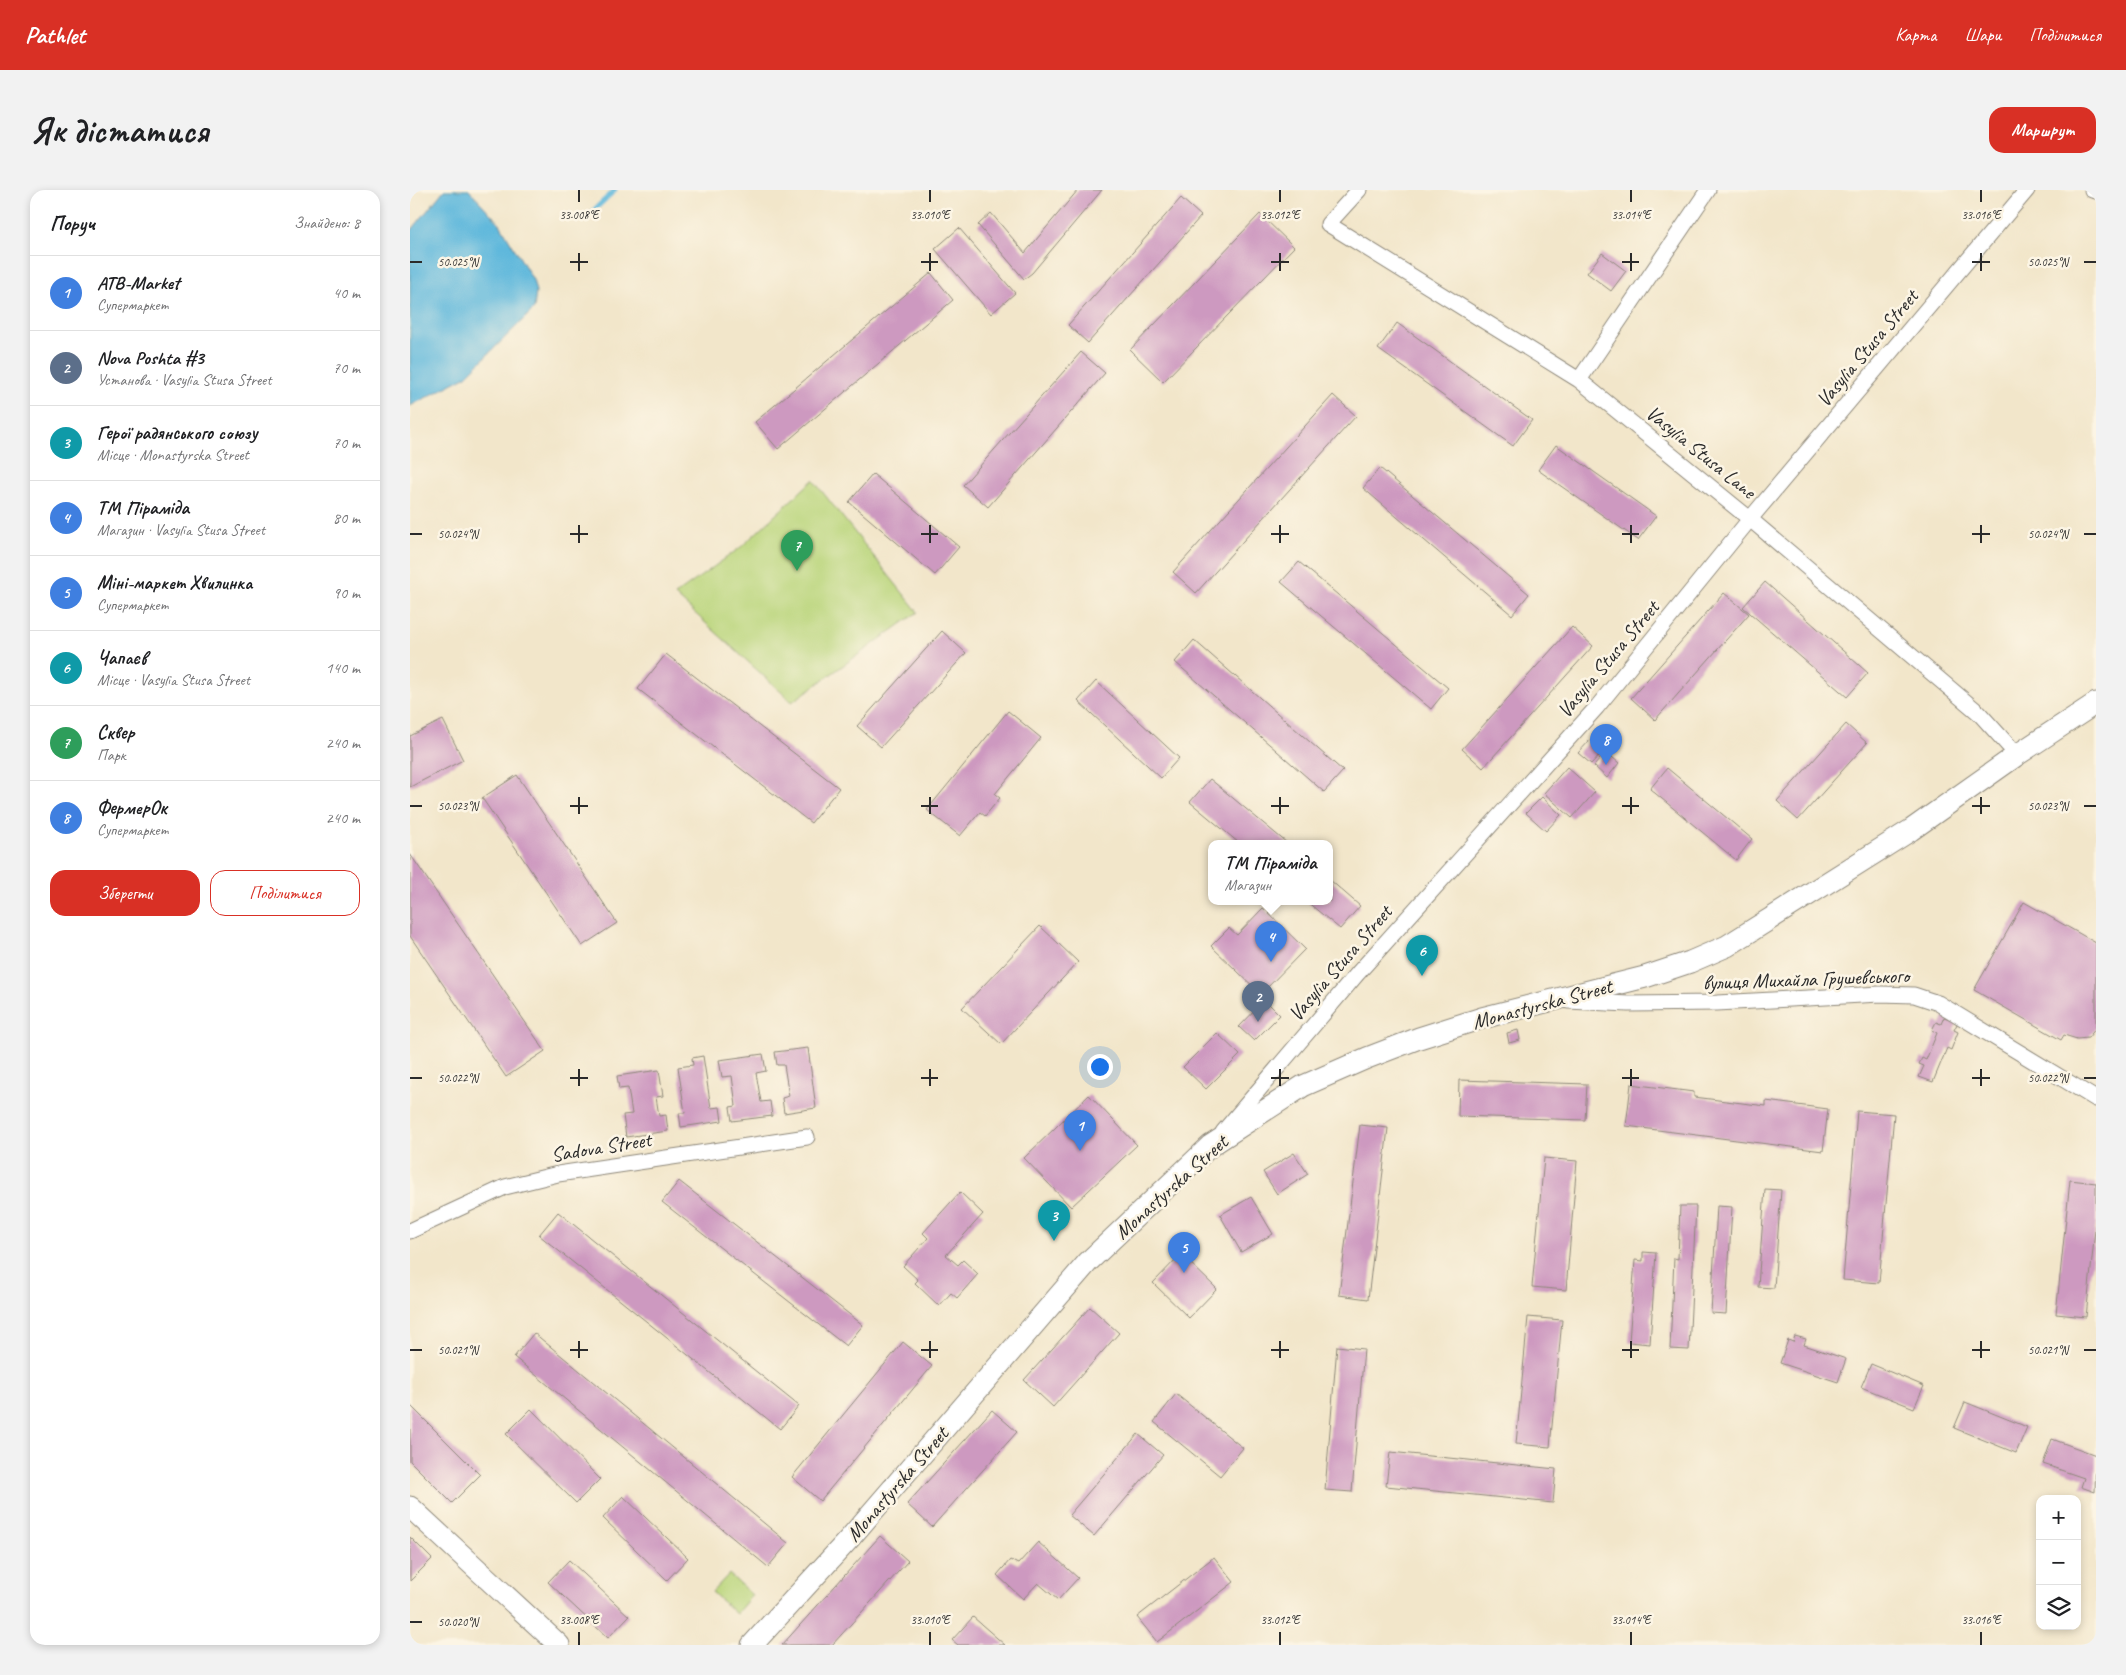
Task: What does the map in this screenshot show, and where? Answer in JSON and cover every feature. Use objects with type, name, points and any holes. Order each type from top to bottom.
[{"type":"main road","name":"Monastyrska Street","points":[[752,1645],[849,1539],[1088,1262],[1210,1146],[1303,1086],[1419,1038],[1482,1018],[1645,977],[1690,962],[1726,946],[1911,830],[2017,755],[2096,703]]},
{"type":"main road","points":[[410,1507],[559,1645]]},
{"type":"street","name":"Vasylia Stusa Lane","points":[[1359,190],[1328,224],[1579,380],[1750,519],[1978,713],[2017,755]]},
{"type":"street","points":[[1579,380],[1708,190]]},
{"type":"street","name":"Vasylia Stusa Street","points":[[1210,1146],[1358,973],[1597,707],[1750,519],[2027,190]]},
{"type":"street","points":[[2092,190],[2096,192]]},
{"type":"street","name":"вулиця Михайла Грушевського","points":[[1550,1000],[1628,1004],[1717,1003],[1880,994],[1914,995],[1938,1004],[2096,1099]]},
{"type":"street","name":"Sadova Street","points":[[410,1231],[505,1186],[540,1178],[807,1137]]},
{"type":"green space","points":[[813,480],[918,612],[792,702],[675,595],[741,547]]},
{"type":"green space","points":[[729,1574],[752,1595],[736,1614],[712,1592]]},
{"type":"water","points":[[444,190],[469,190],[500,224],[533,280],[536,292],[534,309],[465,377],[410,406],[410,232]]},
{"type":"building","points":[[1078,190],[1102,190],[1032,273],[1024,279],[978,225],[991,213],[1025,253]]},
{"type":"building","points":[[1181,198],[1201,216],[1088,343],[1068,325]]},
{"type":"building","points":[[1260,214],[1294,247],[1163,382],[1130,350]]},
{"type":"building","points":[[959,228],[1015,293],[991,314],[935,249]]},
{"type":"building","points":[[1602,253],[1626,271],[1611,291],[1587,273]]},
{"type":"building","points":[[931,273],[953,300],[778,449],[755,422]]},
{"type":"building","points":[[1397,323],[1532,420],[1513,446],[1378,349]]},
{"type":"building","points":[[1081,352],[1105,373],[988,507],[963,485]]},
{"type":"building","points":[[1333,395],[1356,416],[1196,593],[1173,572]]},
{"type":"building","points":[[1556,445],[1656,516],[1638,540],[1538,470]]},
{"type":"building","points":[[1380,468],[1529,594],[1512,615],[1363,488]]},
{"type":"building","points":[[873,474],[959,547],[935,575],[849,502]]},
{"type":"building","points":[[1299,562],[1448,688],[1431,709],[1281,582]]},
{"type":"building","points":[[1765,582],[1868,673],[1847,697],[1743,607]]},
{"type":"building","points":[[1724,593],[1749,614],[1655,720],[1631,698]]},
{"type":"building","points":[[1572,627],[1593,646],[1483,768],[1462,749]]},
{"type":"building","points":[[942,631],[966,653],[881,747],[857,726]]},
{"type":"building","points":[[1194,640],[1343,771],[1324,792],[1175,662]]},
{"type":"building","points":[[666,654],[839,788],[811,823],[638,689]]},
{"type":"building","points":[[1096,681],[1179,758],[1161,778],[1078,701]]},
{"type":"building","points":[[1008,711],[1041,738],[995,794],[1000,798],[985,816],[980,812],[960,836],[927,810]]},
{"type":"building","points":[[443,720],[463,760],[410,787],[410,736]]},
{"type":"building","points":[[1846,724],[1867,743],[1798,820],[1777,801]]},
{"type":"building","points":[[1591,739],[1604,750],[1591,764],[1578,753]]},
{"type":"building","points":[[1606,752],[1619,763],[1607,778],[1594,766]]},
{"type":"building","points":[[1567,767],[1595,792],[1572,818],[1544,793]]},
{"type":"building","points":[[1667,768],[1752,839],[1736,860],[1650,789]]},
{"type":"building","points":[[517,775],[617,923],[582,946],[482,798]]},
{"type":"building","points":[[1210,779],[1283,840],[1235,840],[1190,802]]},
{"type":"building","points":[[1542,797],[1561,815],[1546,831],[1526,813]]},
{"type":"building","points":[[410,854],[545,1051],[506,1077],[410,936]]},
{"type":"building","points":[[1333,883],[1360,906],[1340,929],[1311,905],[1333,905]]},
{"type":"building","points":[[2024,902],[2096,943],[2096,1028],[2088,1038],[2077,1039],[2064,1035],[2061,1040],[1974,990]]},
{"type":"building","points":[[1263,908],[1305,949],[1261,994],[1211,946],[1229,928],[1237,935]]},
{"type":"building","points":[[1040,926],[1078,962],[1001,1044],[962,1008]]},
{"type":"building","points":[[1265,1000],[1280,1015],[1254,1041],[1239,1027]]},
{"type":"building","points":[[1944,1017],[1958,1022],[1954,1030],[1958,1032],[1951,1050],[1947,1048],[1933,1082],[1919,1077],[1924,1066],[1919,1064],[1922,1058],[1926,1060],[1937,1033],[1932,1030],[1936,1022],[1941,1024]]},
{"type":"building","points":[[1518,1030],[1520,1040],[1509,1043],[1507,1033]]},
{"type":"building","points":[[1217,1033],[1240,1055],[1206,1089],[1183,1067]]},
{"type":"building","points":[[808,1048],[816,1108],[784,1113],[782,1098],[789,1096],[784,1065],[777,1065],[775,1052]]},
{"type":"building","points":[[763,1054],[766,1071],[756,1073],[761,1102],[770,1101],[772,1116],[732,1121],[730,1107],[736,1106],[732,1076],[722,1077],[719,1060]]},
{"type":"building","points":[[703,1056],[711,1108],[720,1107],[722,1121],[681,1127],[679,1113],[685,1113],[678,1067],[693,1065],[692,1058]]},
{"type":"building","points":[[659,1070],[663,1096],[656,1097],[659,1116],[666,1115],[668,1131],[626,1137],[623,1115],[632,1114],[628,1088],[619,1089],[617,1076]]},
{"type":"building","points":[[1459,1080],[1587,1084],[1585,1120],[1458,1116]]},
{"type":"building","points":[[1631,1084],[1694,1092],[1694,1097],[1766,1106],[1766,1101],[1828,1109],[1823,1151],[1626,1126]]},
{"type":"building","points":[[1089,1095],[1137,1145],[1071,1207],[1024,1158]]},
{"type":"building","points":[[1857,1111],[1894,1114],[1879,1283],[1843,1280]]},
{"type":"building","points":[[1360,1125],[1388,1128],[1368,1299],[1339,1295]]},
{"type":"building","points":[[1294,1153],[1308,1174],[1277,1194],[1263,1172]]},
{"type":"building","points":[[1544,1158],[1577,1161],[1566,1290],[1532,1287]]},
{"type":"building","points":[[2070,1180],[2096,1183],[2096,1220],[2086,1317],[2056,1314]]},
{"type":"building","points":[[679,1181],[863,1325],[846,1346],[662,1202]]},
{"type":"building","points":[[1765,1189],[1781,1190],[1774,1288],[1758,1287]]},
{"type":"building","points":[[960,1192],[983,1214],[946,1255],[958,1265],[963,1260],[978,1274],[957,1298],[951,1293],[939,1306],[915,1283],[918,1280],[903,1266],[928,1238],[923,1233]]},
{"type":"building","points":[[1251,1197],[1273,1234],[1241,1252],[1220,1215]]},
{"type":"building","points":[[1680,1206],[1696,1206],[1689,1350],[1670,1349],[1674,1258],[1678,1259]]},
{"type":"building","points":[[1717,1206],[1732,1207],[1726,1314],[1711,1313]]},
{"type":"building","points":[[558,1212],[799,1406],[780,1429],[539,1235]]},
{"type":"building","points":[[1643,1252],[1656,1253],[1650,1344],[1629,1342],[1635,1260],[1643,1261]]},
{"type":"building","points":[[1181,1254],[1217,1289],[1189,1318],[1153,1283]]},
{"type":"building","points":[[1090,1307],[1119,1333],[1053,1407],[1024,1380]]},
{"type":"building","points":[[1528,1317],[1562,1320],[1550,1447],[1516,1444]]},
{"type":"building","points":[[534,1333],[788,1543],[768,1567],[514,1357]]},
{"type":"building","points":[[1795,1336],[1806,1339],[1804,1345],[1846,1359],[1838,1382],[1780,1363],[1788,1340],[1793,1342]]},
{"type":"building","points":[[903,1342],[932,1366],[820,1501],[792,1477]]},
{"type":"building","points":[[1337,1346],[1364,1349],[1352,1492],[1325,1490]]},
{"type":"building","points":[[1871,1364],[1924,1386],[1914,1408],[1861,1387]]},
{"type":"building","points":[[1176,1394],[1243,1448],[1220,1476],[1154,1422]]},
{"type":"building","points":[[1965,1402],[2027,1427],[2016,1453],[1954,1428]]},
{"type":"building","points":[[410,1405],[480,1475],[452,1503],[410,1461]]},
{"type":"building","points":[[531,1409],[600,1479],[576,1503],[506,1434]]},
{"type":"building","points":[[992,1410],[1017,1432],[932,1527],[907,1504]]},
{"type":"building","points":[[1138,1434],[1163,1455],[1094,1536],[1069,1515]]},
{"type":"building","points":[[2052,1439],[2096,1455],[2095,1492],[2081,1487],[2084,1478],[2043,1464]]},
{"type":"building","points":[[1390,1452],[1556,1469],[1553,1503],[1386,1486]]},
{"type":"building","points":[[623,1496],[688,1558],[667,1580],[603,1518]]},
{"type":"building","points":[[880,1536],[908,1561],[832,1645],[782,1645]]},
{"type":"building","points":[[410,1537],[432,1559],[410,1581]]},
{"type":"building","points":[[1038,1542],[1078,1578],[1058,1600],[1038,1583],[1023,1599],[997,1575],[1010,1560],[1018,1564]]},
{"type":"building","points":[[1214,1557],[1234,1582],[1157,1642],[1137,1617]]},
{"type":"building","points":[[569,1560],[629,1616],[608,1638],[548,1582]]},
{"type":"building","points":[[973,1617],[1005,1645],[958,1645],[952,1640]]},
{"type":"waterway","points":[[594,210],[615,190]]},
{"type":"place","name":"Сквер","points":[[797,571]]},
{"type":"place","name":"ФермерОк","points":[[1606,765]]},
{"type":"place","name":"ТМ Піраміда","points":[[1271,962]]},
{"type":"place","name":"Чапаєв","points":[[1422,976]]},
{"type":"place","name":"Nova Poshta #3","points":[[1258,1022]]},
{"type":"place","name":"ATB-Market","points":[[1080,1151]]},
{"type":"place","name":"Герої радянського союзу","points":[[1054,1241]]},
{"type":"place","name":"Міні-маркет Хвилинка","points":[[1184,1273]]}]
